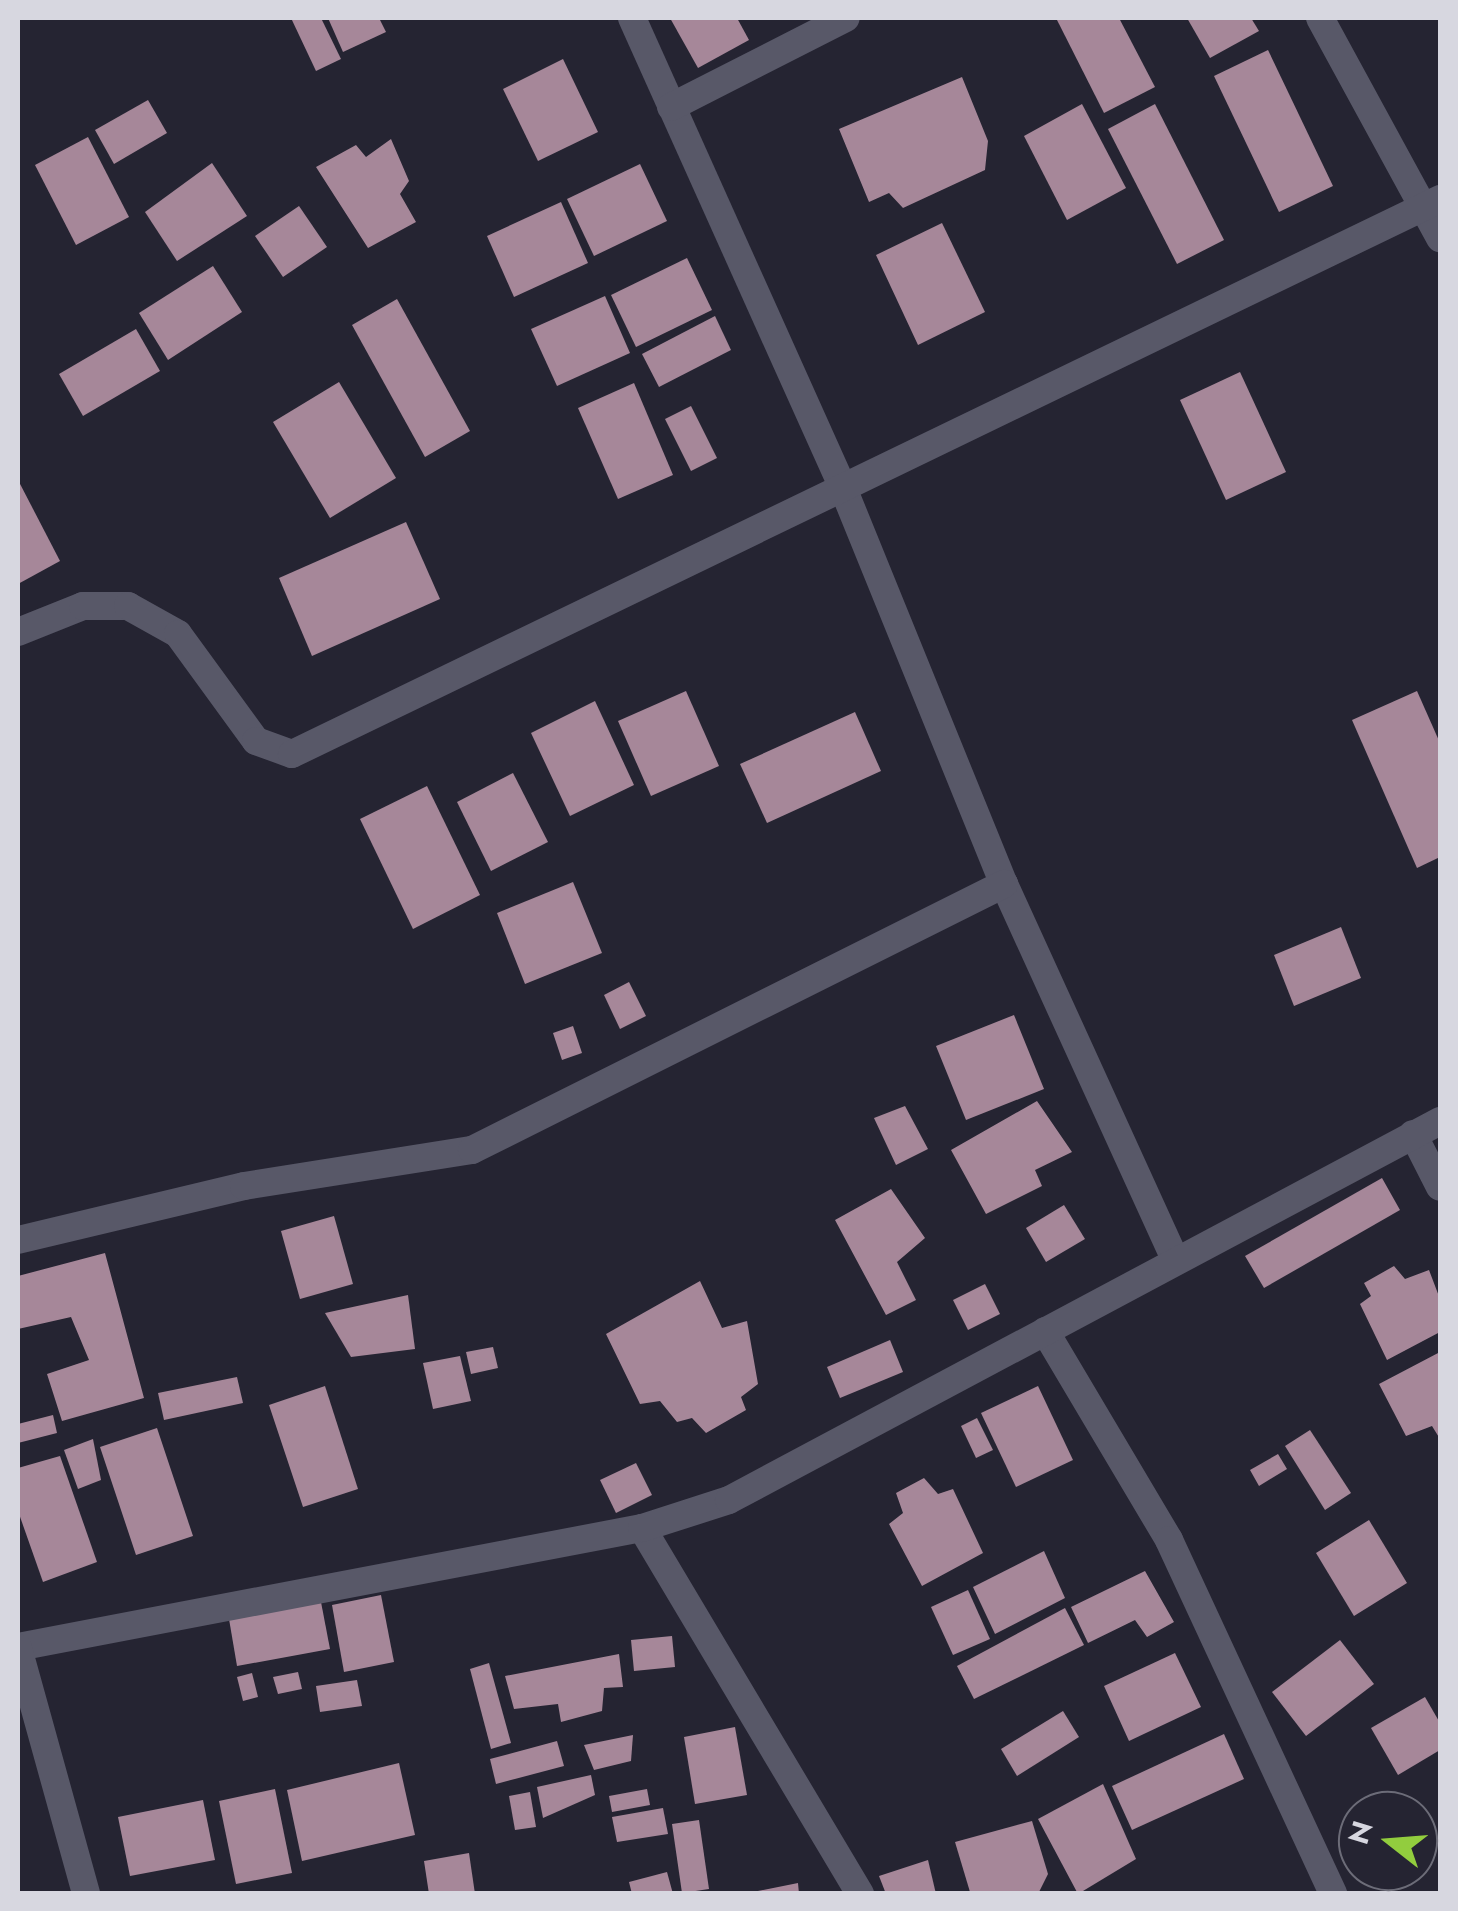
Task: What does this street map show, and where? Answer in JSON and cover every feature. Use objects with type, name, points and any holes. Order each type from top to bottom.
[{"type":"street","points":[[632,18],[843,488],[1004,884],[1176,1261]]},
{"type":"street","points":[[671,108],[846,18]]},
{"type":"street","points":[[1320,18],[1433,203],[1440,238]]},
{"type":"street","points":[[18,632],[83,606],[128,606],[178,634],[256,741],[292,754],[1433,203]]},
{"type":"street","points":[[18,1240],[244,1186],[472,1150],[1004,884]]},
{"type":"street","points":[[86,1894],[18,1648],[642,1528],[729,1500],[1440,1121]]},
{"type":"street","points":[[1414,1134],[1440,1186]]},
{"type":"street","points":[[1045,1331],[1168,1540],[1333,1894]]},
{"type":"street","points":[[642,1528],[860,1894]]},
{"type":"building","points":[[291,18],[321,18],[341,59],[316,71]]},
{"type":"building","points":[[328,18],[379,18],[386,32],[343,52]]},
{"type":"building","points":[[670,18],[737,18],[749,40],[698,68]]},
{"type":"building","points":[[1056,18],[1119,18],[1155,87],[1104,113]]},
{"type":"building","points":[[1187,18],[1251,18],[1259,31],[1210,58]]},
{"type":"building","points":[[1268,50],[1333,186],[1279,212],[1214,76]]},
{"type":"building","points":[[563,59],[598,132],[538,161],[503,89]]},
{"type":"building","points":[[962,77],[988,141],[985,170],[903,208],[889,193],[869,202],[839,129]]},
{"type":"building","points":[[148,100],[167,133],[114,164],[95,130]]},
{"type":"building","points":[[1082,104],[1126,188],[1067,220],[1024,136]]},
{"type":"building","points":[[1155,104],[1224,240],[1177,264],[1108,129]]},
{"type":"building","points":[[88,137],[129,217],[76,245],[35,165]]},
{"type":"building","points":[[391,139],[409,181],[400,194],[416,222],[368,248],[316,167],[356,145],[366,157]]},
{"type":"building","points":[[212,163],[247,216],[177,261],[145,212]]},
{"type":"building","points":[[640,164],[667,221],[594,256],[567,199]]},
{"type":"building","points":[[561,202],[588,263],[514,297],[487,236]]},
{"type":"building","points":[[299,206],[327,247],[283,277],[255,236]]},
{"type":"building","points":[[942,223],[985,312],[918,345],[876,255]]},
{"type":"building","points":[[687,258],[712,310],[636,347],[611,295]]},
{"type":"building","points":[[213,266],[242,312],[168,360],[139,313]]},
{"type":"building","points":[[605,296],[630,353],[557,386],[531,329]]},
{"type":"building","points":[[397,299],[470,431],[425,457],[352,325]]},
{"type":"building","points":[[715,316],[731,350],[659,387],[642,354]]},
{"type":"building","points":[[136,329],[160,371],[83,416],[59,374]]},
{"type":"building","points":[[1240,372],[1286,472],[1226,500],[1180,400]]},
{"type":"building","points":[[339,382],[396,478],[330,518],[273,422]]},
{"type":"building","points":[[634,383],[673,475],[618,499],[578,408]]},
{"type":"building","points":[[691,406],[717,458],[691,471],[665,419]]},
{"type":"building","points":[[18,480],[60,561],[18,584]]},
{"type":"building","points":[[406,522],[440,599],[312,656],[279,578]]},
{"type":"building","points":[[686,691],[719,766],[651,796],[618,721]]},
{"type":"building","points":[[1417,691],[1440,743],[1440,857],[1417,868],[1352,720]]},
{"type":"building","points":[[595,701],[634,785],[570,816],[531,733]]},
{"type":"building","points":[[855,712],[881,771],[767,823],[740,764]]},
{"type":"building","points":[[513,773],[548,842],[491,871],[457,802]]},
{"type":"building","points":[[427,786],[480,895],[413,929],[360,819]]},
{"type":"building","points":[[573,882],[602,953],[525,984],[497,913]]},
{"type":"building","points":[[1341,927],[1361,978],[1294,1006],[1274,955]]},
{"type":"building","points":[[629,982],[646,1016],[620,1029],[604,995]]},
{"type":"building","points":[[1014,1015],[1044,1089],[966,1120],[936,1046]]},
{"type":"building","points":[[573,1026],[582,1053],[562,1060],[553,1033]]},
{"type":"building","points":[[1037,1101],[1072,1152],[1035,1170],[1042,1186],[986,1214],[951,1150]]},
{"type":"building","points":[[905,1106],[928,1149],[896,1165],[874,1118]]},
{"type":"building","points":[[1382,1178],[1400,1210],[1264,1288],[1245,1256]]},
{"type":"building","points":[[891,1189],[925,1238],[897,1262],[916,1300],[886,1315],[835,1220]]},
{"type":"building","points":[[1064,1205],[1085,1239],[1046,1262],[1026,1228]]},
{"type":"building","points":[[334,1216],[353,1284],[300,1299],[281,1231]]},
{"type":"building","points":[[105,1253],[144,1398],[62,1421],[47,1374],[89,1360],[71,1317],[18,1329],[18,1276]]},
{"type":"building","points":[[1394,1266],[1405,1279],[1429,1270],[1440,1299],[1440,1332],[1387,1360],[1360,1304],[1371,1296],[1364,1283]]},
{"type":"building","points":[[700,1281],[722,1328],[747,1321],[758,1384],[741,1397],[746,1410],[706,1433],[692,1418],[677,1422],[660,1401],[640,1404],[606,1334]]},
{"type":"building","points":[[985,1284],[1000,1314],[968,1330],[953,1300]]},
{"type":"building","points":[[408,1295],[415,1349],[351,1357],[325,1313]]},
{"type":"building","points":[[890,1340],[903,1372],[840,1398],[827,1367]]},
{"type":"building","points":[[493,1347],[498,1368],[471,1374],[466,1352]]},
{"type":"building","points":[[1440,1352],[1440,1439],[1432,1426],[1406,1436],[1379,1384]]},
{"type":"building","points":[[460,1356],[471,1401],[433,1409],[423,1363]]},
{"type":"building","points":[[237,1377],[243,1403],[164,1420],[158,1393]]},
{"type":"building","points":[[325,1386],[358,1489],[303,1507],[269,1405]]},
{"type":"building","points":[[1038,1386],[1073,1460],[1016,1487],[981,1413]]},
{"type":"building","points":[[53,1415],[57,1433],[18,1443],[18,1424]]},
{"type":"building","points":[[977,1418],[993,1450],[976,1458],[961,1426]]},
{"type":"building","points":[[157,1428],[193,1536],[136,1555],[100,1447]]},
{"type":"building","points":[[1310,1430],[1351,1493],[1325,1510],[1285,1446]]},
{"type":"building","points":[[93,1439],[101,1480],[78,1489],[64,1450]]},
{"type":"building","points":[[1278,1454],[1287,1469],[1259,1486],[1250,1470]]},
{"type":"building","points":[[60,1456],[97,1562],[43,1582],[18,1511],[18,1468]]},
{"type":"building","points":[[636,1463],[652,1495],[616,1513],[600,1480]]},
{"type":"building","points":[[924,1478],[938,1494],[953,1489],[983,1553],[922,1586],[889,1524],[903,1513],[896,1493]]},
{"type":"building","points":[[1369,1520],[1407,1583],[1354,1616],[1316,1553]]},
{"type":"building","points":[[1044,1551],[1065,1598],[995,1634],[973,1587]]},
{"type":"building","points":[[1145,1571],[1174,1622],[1147,1637],[1135,1620],[1088,1643],[1071,1607]]},
{"type":"building","points":[[968,1590],[990,1639],[953,1655],[931,1607]]},
{"type":"building","points":[[381,1595],[394,1662],[344,1672],[332,1605]]},
{"type":"building","points":[[321,1602],[330,1649],[237,1666],[229,1619]]},
{"type":"building","points":[[1065,1608],[1084,1645],[974,1699],[957,1666]]},
{"type":"building","points":[[672,1636],[675,1667],[634,1671],[631,1640]]},
{"type":"building","points":[[1340,1640],[1374,1684],[1306,1736],[1272,1692]]},
{"type":"building","points":[[1175,1653],[1201,1707],[1129,1741],[1104,1686]]},
{"type":"building","points":[[619,1654],[623,1687],[604,1688],[602,1711],[561,1722],[558,1704],[514,1709],[505,1676]]},
{"type":"building","points":[[489,1663],[511,1743],[491,1749],[470,1669]]},
{"type":"building","points":[[298,1672],[302,1689],[278,1694],[273,1677]]},
{"type":"building","points":[[252,1673],[258,1697],[243,1701],[237,1677]]},
{"type":"building","points":[[357,1680],[362,1706],[320,1712],[316,1686]]},
{"type":"building","points":[[1425,1697],[1440,1723],[1440,1750],[1398,1775],[1371,1728]]},
{"type":"building","points":[[1063,1711],[1079,1737],[1017,1776],[1001,1749]]},
{"type":"building","points":[[735,1727],[747,1795],[695,1804],[684,1737]]},
{"type":"building","points":[[1224,1734],[1244,1779],[1132,1830],[1112,1786]]},
{"type":"building","points":[[633,1735],[631,1761],[594,1770],[584,1745]]},
{"type":"building","points":[[557,1741],[564,1766],[496,1784],[490,1759]]},
{"type":"building","points":[[399,1763],[415,1835],[302,1861],[287,1790]]},
{"type":"building","points":[[591,1775],[595,1795],[543,1818],[537,1787]]},
{"type":"building","points":[[1103,1784],[1136,1859],[1078,1894],[1038,1819]]},
{"type":"building","points":[[275,1789],[292,1873],[236,1884],[219,1801]]},
{"type":"building","points":[[647,1789],[650,1805],[612,1812],[609,1796]]},
{"type":"building","points":[[530,1792],[536,1827],[515,1830],[509,1796]]},
{"type":"building","points":[[203,1800],[215,1860],[130,1876],[118,1817]]},
{"type":"building","points":[[663,1808],[668,1834],[617,1842],[612,1817]]},
{"type":"building","points":[[699,1820],[709,1889],[682,1893],[672,1824]]},
{"type":"building","points":[[1032,1821],[1048,1874],[1039,1892],[970,1892],[955,1842]]},
{"type":"building","points":[[469,1853],[475,1894],[429,1894],[424,1861]]},
{"type":"building","points":[[928,1860],[936,1894],[886,1894],[879,1876]]},
{"type":"building","points":[[667,1872],[673,1894],[632,1894],[629,1882]]},
{"type":"building","points":[[798,1883],[799,1894],[753,1894],[753,1892]]}]
